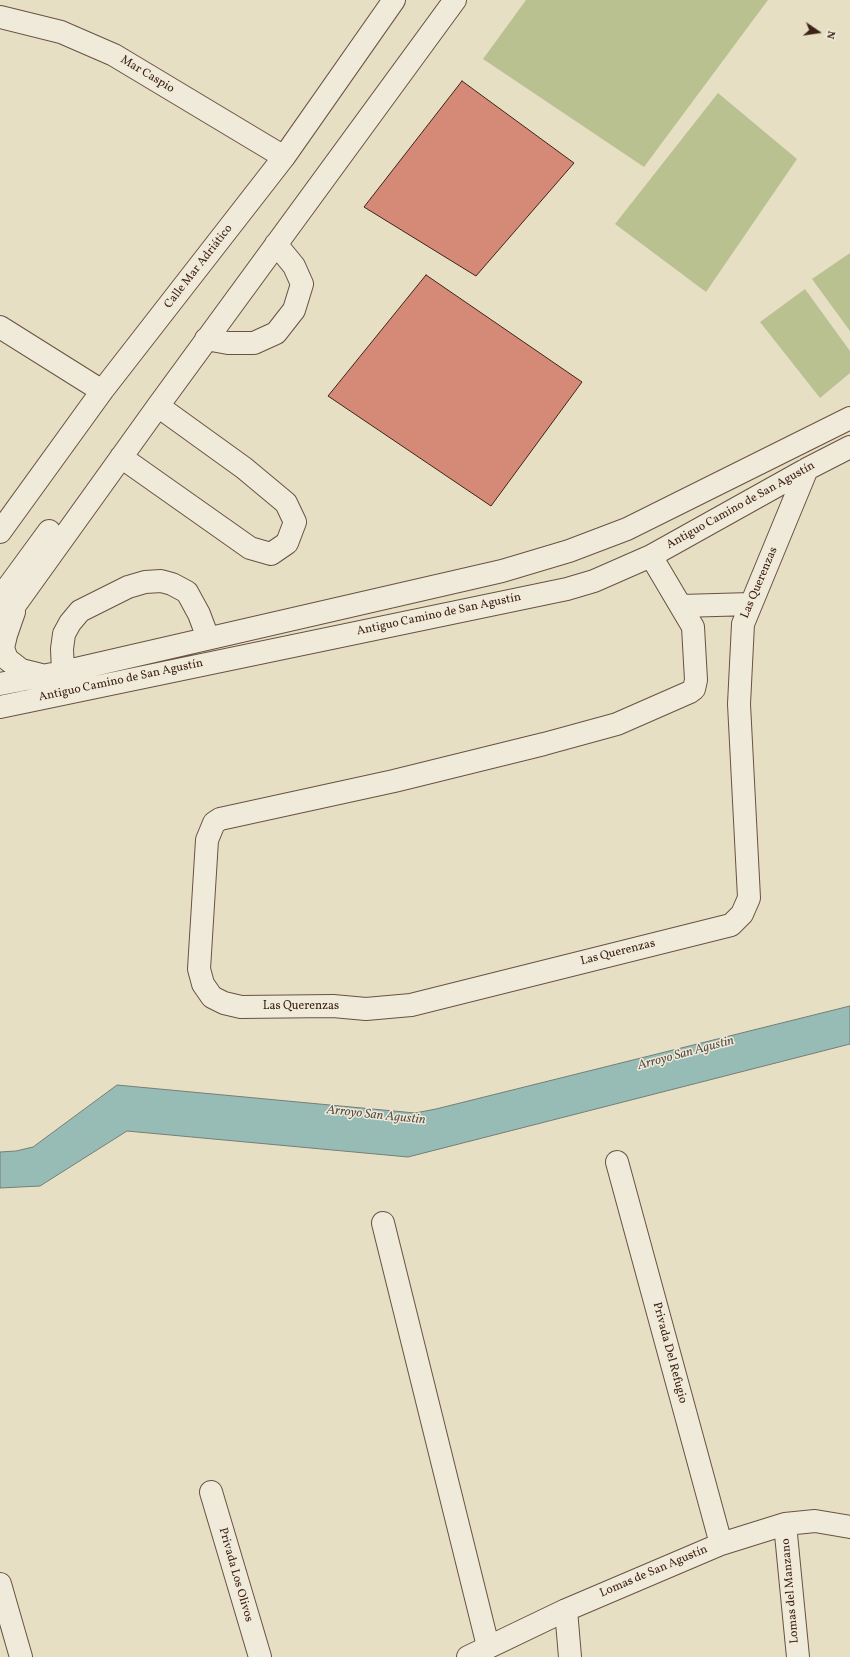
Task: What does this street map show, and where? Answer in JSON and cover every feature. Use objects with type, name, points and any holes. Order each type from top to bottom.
[{"type":"street","name":"Calle Mar Adriático","points":[[0,532],[102,391],[284,157],[394,0]]},
{"type":"street","points":[[0,626],[9,599],[104,481],[206,339],[455,0]]},
{"type":"street","name":"Mar Caspio","points":[[0,18],[61,32],[114,55],[284,157]]},
{"type":"street","points":[[206,339],[228,343],[254,343],[276,333],[294,310],[302,284],[294,266],[276,244]]},
{"type":"street","points":[[0,327],[102,391]]},
{"type":"street","points":[[121,457],[250,548],[271,554],[287,543],[295,522],[286,503],[244,468],[158,406]]},
{"type":"street","name":"Antiguo Camino de San Agustín","points":[[0,684],[63,672],[502,570],[569,551],[627,529],[850,418]]},
{"type":"street","name":"Antiguo Camino de San Agustín","points":[[0,707],[567,589],[594,581],[651,556],[807,469],[850,447]]},
{"type":"street","name":"Las Querenzas","points":[[651,556],[693,627],[696,680],[694,689],[617,724],[544,744],[394,781],[220,819],[214,823],[207,840],[199,969],[202,984],[212,997],[224,1003],[241,1007],[333,1006],[366,1009],[410,1005],[731,925],[742,914],[748,898],[739,704],[742,624],[807,469]]},
{"type":"street","points":[[63,672],[62,649],[64,634],[70,623],[80,611],[128,586],[145,582],[161,581],[180,587],[187,592],[199,614],[208,638]]},
{"type":"street","points":[[9,599],[4,648],[7,659],[21,670],[42,675]]},
{"type":"street","points":[[681,606],[751,604]]},
{"type":"street","name":"Privada Del Refugio","points":[[617,1162],[721,1544]]},
{"type":"street","points":[[383,1223],[488,1646]]},
{"type":"street","name":"Privada Los Olivos","points":[[211,1492],[260,1657]]},
{"type":"street","name":"Lomas de San Agustín","points":[[468,1657],[488,1646],[566,1610],[721,1544],[785,1524],[815,1521],[850,1527]]},
{"type":"street","name":"Lomas del Manzano","points":[[785,1524],[798,1657]]},
{"type":"street","points":[[0,1584],[6,1627],[21,1657]]},
{"type":"street","points":[[566,1610],[570,1657]]},
{"type":"green space","points":[[526,0],[768,0],[644,167],[483,59]]},
{"type":"green space","points":[[718,93],[797,159],[706,292],[615,224]]},
{"type":"green space","points":[[850,253],[850,331],[812,279]]},
{"type":"green space","points":[[805,289],[850,351],[850,373],[820,398],[760,322]]},
{"type":"water","name":"Arroyo San Agustin","points":[[850,1006],[850,1044],[408,1157],[127,1131],[40,1186],[0,1188],[0,1152],[16,1151],[33,1147],[117,1085],[415,1113]]},
{"type":"building","points":[[462,81],[574,163],[476,276],[364,207]]},
{"type":"building","points":[[426,275],[582,382],[491,506],[328,396]]}]
